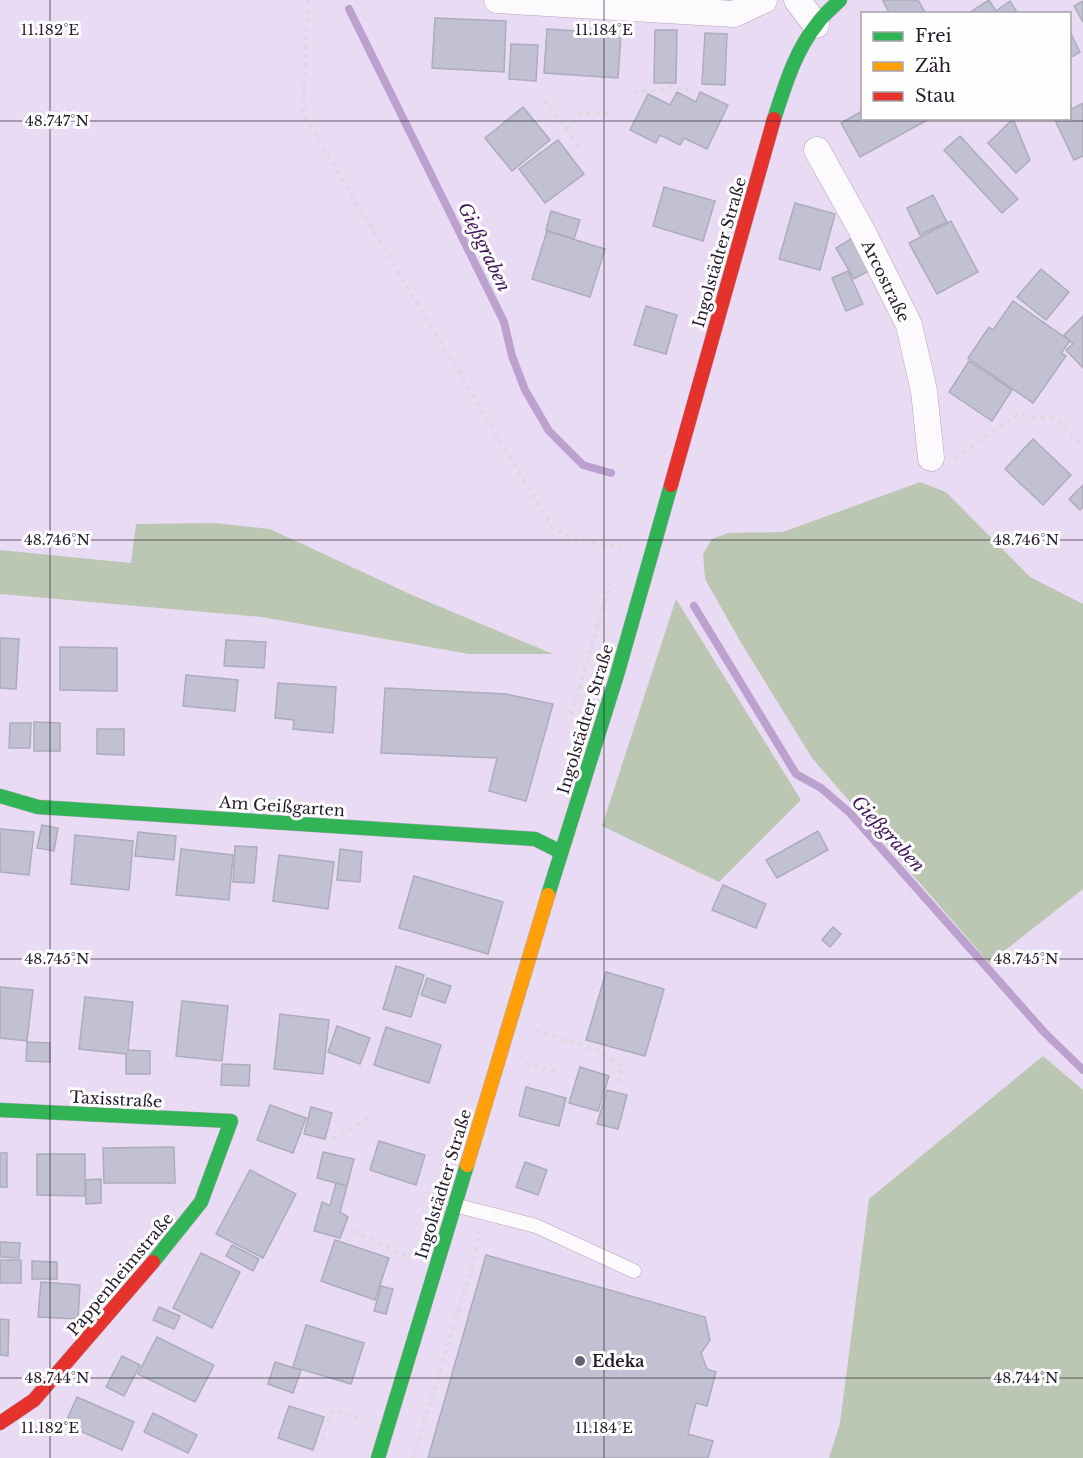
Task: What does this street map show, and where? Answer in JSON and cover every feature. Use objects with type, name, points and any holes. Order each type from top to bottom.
[{"type":"main road","name":"Ingolstädter Straße","points":[[378,1458],[561,852],[617,675],[772,125],[800,49],[816,25],[840,0]]},
{"type":"main road","name":"Am Geißgarten","points":[[0,796],[38,807],[535,839],[561,852]]},
{"type":"main road","name":"Taxisstraße","points":[[0,1110],[231,1121]]},
{"type":"main road","name":"Pappenheimstraße","points":[[0,1423],[34,1400],[142,1276],[201,1202],[231,1121]]},
{"type":"street","points":[[497,0],[734,14],[764,0]]},
{"type":"street","points":[[797,0],[816,25]]},
{"type":"street","name":"Arcostraße","points":[[817,150],[861,229],[909,325],[941,459]]},
{"type":"lane","points":[[454,1205],[536,1226],[634,1271]]},
{"type":"path","points":[[308,0],[303,114],[552,527],[562,534],[590,543],[621,547]]},
{"type":"path","points":[[633,91],[661,92],[669,87],[683,92],[694,87]]},
{"type":"path","points":[[544,100],[581,149]]},
{"type":"path","points":[[566,129],[582,113],[615,113]]},
{"type":"path","points":[[941,459],[1017,415],[1055,419],[1083,447]]},
{"type":"path","points":[[510,1022],[599,1052],[623,1066],[618,1083]]},
{"type":"path","points":[[333,1139],[370,1116]]},
{"type":"path","points":[[353,1231],[434,1269]]},
{"type":"path","points":[[322,1440],[333,1410],[387,1428]]},
{"type":"green space","points":[[920,482],[946,492],[1030,577],[1083,604],[1083,889],[989,963],[812,758],[705,579],[703,554],[712,539],[728,533],[783,532]]},
{"type":"green space","points":[[214,523],[270,529],[412,595],[553,654],[469,654],[262,617],[0,594],[0,550],[131,563],[136,524]]},
{"type":"green space","points":[[676,599],[801,800],[719,882],[602,826]]},
{"type":"green space","points":[[1043,1056],[1083,1090],[1083,1458],[829,1458],[840,1423],[869,1199]]},
{"type":"building","points":[[918,0],[925,12],[889,12],[883,1]]},
{"type":"building","points":[[989,0],[996,11],[1010,1],[1017,12],[970,12]]},
{"type":"building","points":[[1083,1],[1083,22],[1074,6]]},
{"type":"building","points":[[435,18],[506,21],[504,72],[432,68]]},
{"type":"building","points":[[547,29],[621,34],[618,78],[544,73]]},
{"type":"building","points":[[655,30],[677,30],[676,83],[654,83]]},
{"type":"building","points":[[705,33],[727,34],[725,85],[702,84]]},
{"type":"building","points":[[1071,34],[1080,52],[1071,57]]},
{"type":"building","points":[[511,44],[538,45],[536,81],[509,79]]},
{"type":"building","points":[[677,92],[696,102],[700,92],[728,105],[707,149],[684,138],[680,145],[660,135],[656,143],[630,130],[648,94],[670,105]]},
{"type":"building","points":[[1083,103],[1083,156],[1074,160],[1055,120],[1071,120],[1071,109]]},
{"type":"building","points":[[523,107],[550,140],[512,171],[485,138]]},
{"type":"building","points":[[861,112],[861,120],[927,120],[860,157],[841,123]]},
{"type":"building","points":[[1013,120],[1030,160],[1016,173],[988,143]]},
{"type":"building","points":[[960,136],[1018,199],[1002,213],[944,150]]},
{"type":"building","points":[[558,140],[584,174],[545,203],[519,169]]},
{"type":"building","points":[[664,187],[715,201],[703,241],[653,226]]},
{"type":"building","points":[[933,195],[947,222],[920,235],[907,208]]},
{"type":"building","points":[[795,203],[835,214],[820,270],[779,259]]},
{"type":"building","points":[[551,211],[580,220],[574,239],[546,230]]},
{"type":"building","points":[[951,221],[978,272],[937,294],[909,243]]},
{"type":"building","points":[[547,231],[605,249],[590,297],[532,279]]},
{"type":"building","points":[[854,237],[872,269],[854,279],[836,248]]},
{"type":"building","points":[[1041,269],[1069,292],[1046,320],[1017,297]]},
{"type":"building","points":[[848,271],[863,304],[846,311],[832,278]]},
{"type":"building","points":[[1013,301],[1070,341],[1061,353],[1066,356],[1033,403],[968,358],[989,327],[993,330]]},
{"type":"building","points":[[646,306],[677,315],[666,354],[634,345]]},
{"type":"building","points":[[1083,316],[1083,368],[1066,350],[1073,344],[1064,335]]},
{"type":"building","points":[[969,361],[1012,390],[992,421],[949,392]]},
{"type":"building","points":[[1033,439],[1071,475],[1043,505],[1005,469]]},
{"type":"building","points":[[1083,485],[1083,507],[1080,510],[1069,499]]},
{"type":"building","points":[[0,638],[19,639],[16,689],[0,688]]},
{"type":"building","points":[[226,640],[266,642],[264,668],[224,666]]},
{"type":"building","points":[[60,647],[117,648],[117,691],[60,690]]},
{"type":"building","points":[[186,675],[238,680],[235,711],[183,706]]},
{"type":"building","points":[[278,683],[336,687],[333,733],[293,729],[294,720],[275,718]]},
{"type":"building","points":[[385,688],[506,694],[553,704],[526,801],[489,791],[497,758],[381,753]]},
{"type":"building","points":[[34,722],[60,723],[60,751],[34,751]]},
{"type":"building","points":[[10,723],[31,723],[30,748],[9,748]]},
{"type":"building","points":[[97,729],[124,729],[124,755],[97,754]]},
{"type":"building","points":[[42,825],[58,828],[54,851],[37,848]]},
{"type":"building","points":[[0,829],[34,832],[29,875],[0,872]]},
{"type":"building","points":[[818,831],[828,850],[777,878],[766,860]]},
{"type":"building","points":[[138,832],[176,836],[174,860],[135,856]]},
{"type":"building","points":[[75,835],[133,841],[129,890],[71,884]]},
{"type":"building","points":[[235,846],[257,847],[254,883],[233,882]]},
{"type":"building","points":[[181,849],[233,855],[229,900],[176,895]]},
{"type":"building","points":[[340,849],[362,852],[360,882],[337,880]]},
{"type":"building","points":[[279,855],[334,862],[328,909],[273,901]]},
{"type":"building","points":[[414,876],[503,902],[488,954],[399,928]]},
{"type":"building","points":[[723,885],[766,904],[756,928],[712,910]]},
{"type":"building","points":[[833,927],[841,934],[830,947],[822,940]]},
{"type":"building","points":[[396,966],[424,975],[411,1017],[383,1009]]},
{"type":"building","points":[[606,972],[664,989],[645,1056],[586,1040]]},
{"type":"building","points":[[427,978],[451,986],[445,1003],[421,995]]},
{"type":"building","points":[[0,987],[33,990],[27,1041],[0,1038]]},
{"type":"building","points":[[85,997],[133,1002],[128,1050],[150,1051],[150,1074],[126,1074],[126,1054],[79,1049]]},
{"type":"building","points":[[182,1001],[228,1006],[222,1061],[176,1056]]},
{"type":"building","points":[[280,1014],[329,1020],[323,1074],[274,1069]]},
{"type":"building","points":[[337,1026],[370,1038],[360,1064],[328,1052]]},
{"type":"building","points":[[386,1027],[441,1045],[429,1083],[374,1065]]},
{"type":"building","points":[[27,1042],[50,1043],[50,1062],[26,1061]]},
{"type":"building","points":[[222,1064],[250,1065],[249,1086],[221,1085]]},
{"type":"building","points":[[580,1067],[609,1076],[598,1111],[569,1103]]},
{"type":"building","points":[[526,1087],[566,1098],[559,1126],[519,1116]]},
{"type":"building","points":[[607,1090],[627,1095],[618,1129],[597,1124]]},
{"type":"building","points":[[270,1105],[306,1118],[293,1153],[257,1140]]},
{"type":"building","points":[[311,1107],[332,1113],[325,1139],[304,1134]]},
{"type":"building","points":[[379,1141],[425,1155],[416,1185],[370,1170]]},
{"type":"building","points":[[174,1147],[175,1183],[104,1183],[103,1148]]},
{"type":"building","points":[[323,1152],[354,1159],[347,1186],[317,1178]]},
{"type":"building","points":[[0,1153],[7,1153],[7,1187],[0,1187]]},
{"type":"building","points":[[37,1154],[85,1154],[85,1196],[37,1195]]},
{"type":"building","points":[[525,1162],[547,1170],[538,1195],[516,1187]]},
{"type":"building","points":[[250,1170],[296,1194],[263,1258],[216,1234]]},
{"type":"building","points":[[101,1179],[101,1203],[86,1204],[86,1180]]},
{"type":"building","points":[[336,1183],[347,1186],[340,1212],[348,1217],[340,1238],[314,1231],[322,1202],[330,1206]]},
{"type":"building","points":[[335,1240],[389,1258],[375,1300],[321,1281]]},
{"type":"building","points":[[0,1242],[20,1243],[19,1258],[0,1257]]},
{"type":"building","points":[[232,1245],[259,1259],[253,1271],[226,1256]]},
{"type":"building","points":[[201,1253],[240,1272],[212,1328],[173,1308]]},
{"type":"building","name":"Edeka","points":[[486,1255],[705,1317],[710,1340],[701,1353],[707,1369],[716,1372],[707,1406],[696,1403],[688,1434],[713,1441],[708,1458],[428,1458]]},
{"type":"building","points":[[0,1260],[21,1260],[21,1283],[0,1283]]},
{"type":"building","points":[[32,1261],[57,1262],[57,1279],[32,1279]]},
{"type":"building","points":[[41,1282],[80,1285],[78,1319],[38,1317]]},
{"type":"building","points":[[381,1286],[393,1289],[386,1314],[374,1311]]},
{"type":"building","points":[[159,1307],[180,1316],[174,1329],[153,1320]]},
{"type":"building","points":[[0,1319],[9,1320],[8,1356],[0,1355]]},
{"type":"building","points":[[306,1325],[364,1343],[351,1384],[293,1367]]},
{"type":"building","points":[[157,1337],[214,1365],[195,1402],[138,1374]]},
{"type":"building","points":[[122,1356],[140,1365],[124,1396],[106,1387]]},
{"type":"building","points":[[275,1362],[301,1370],[293,1393],[268,1384]]},
{"type":"building","points":[[77,1397],[134,1422],[122,1450],[65,1424]]},
{"type":"building","points":[[289,1406],[324,1417],[313,1450],[278,1438]]},
{"type":"building","points":[[153,1413],[197,1435],[188,1453],[144,1432]]},
{"type":"waterway","name":"Gießgraben","points":[[349,9],[504,322],[512,356],[525,390],[549,431],[583,465],[611,473]]},
{"type":"waterway","name":"Gießgraben","points":[[694,606],[796,774],[821,788],[850,813],[1044,1032],[1083,1070]]},
{"type":"traffic: fast","points":[[774,119],[791,69],[809,34],[840,0]]},
{"type":"traffic: fast","points":[[548,895],[617,675],[671,485]]},
{"type":"traffic: fast","points":[[0,796],[38,807],[535,839],[561,852]]},
{"type":"traffic: fast","points":[[0,1110],[231,1121],[201,1202],[153,1262]]},
{"type":"traffic: fast","points":[[378,1458],[467,1165]]},
{"type":"traffic: slow","points":[[467,1165],[548,895]]},
{"type":"traffic: jam","points":[[671,485],[774,119]]},
{"type":"traffic: jam","points":[[0,1423],[34,1400],[153,1262]]},
{"type":"place","name":"Edeka","points":[[580,1361]]}]
